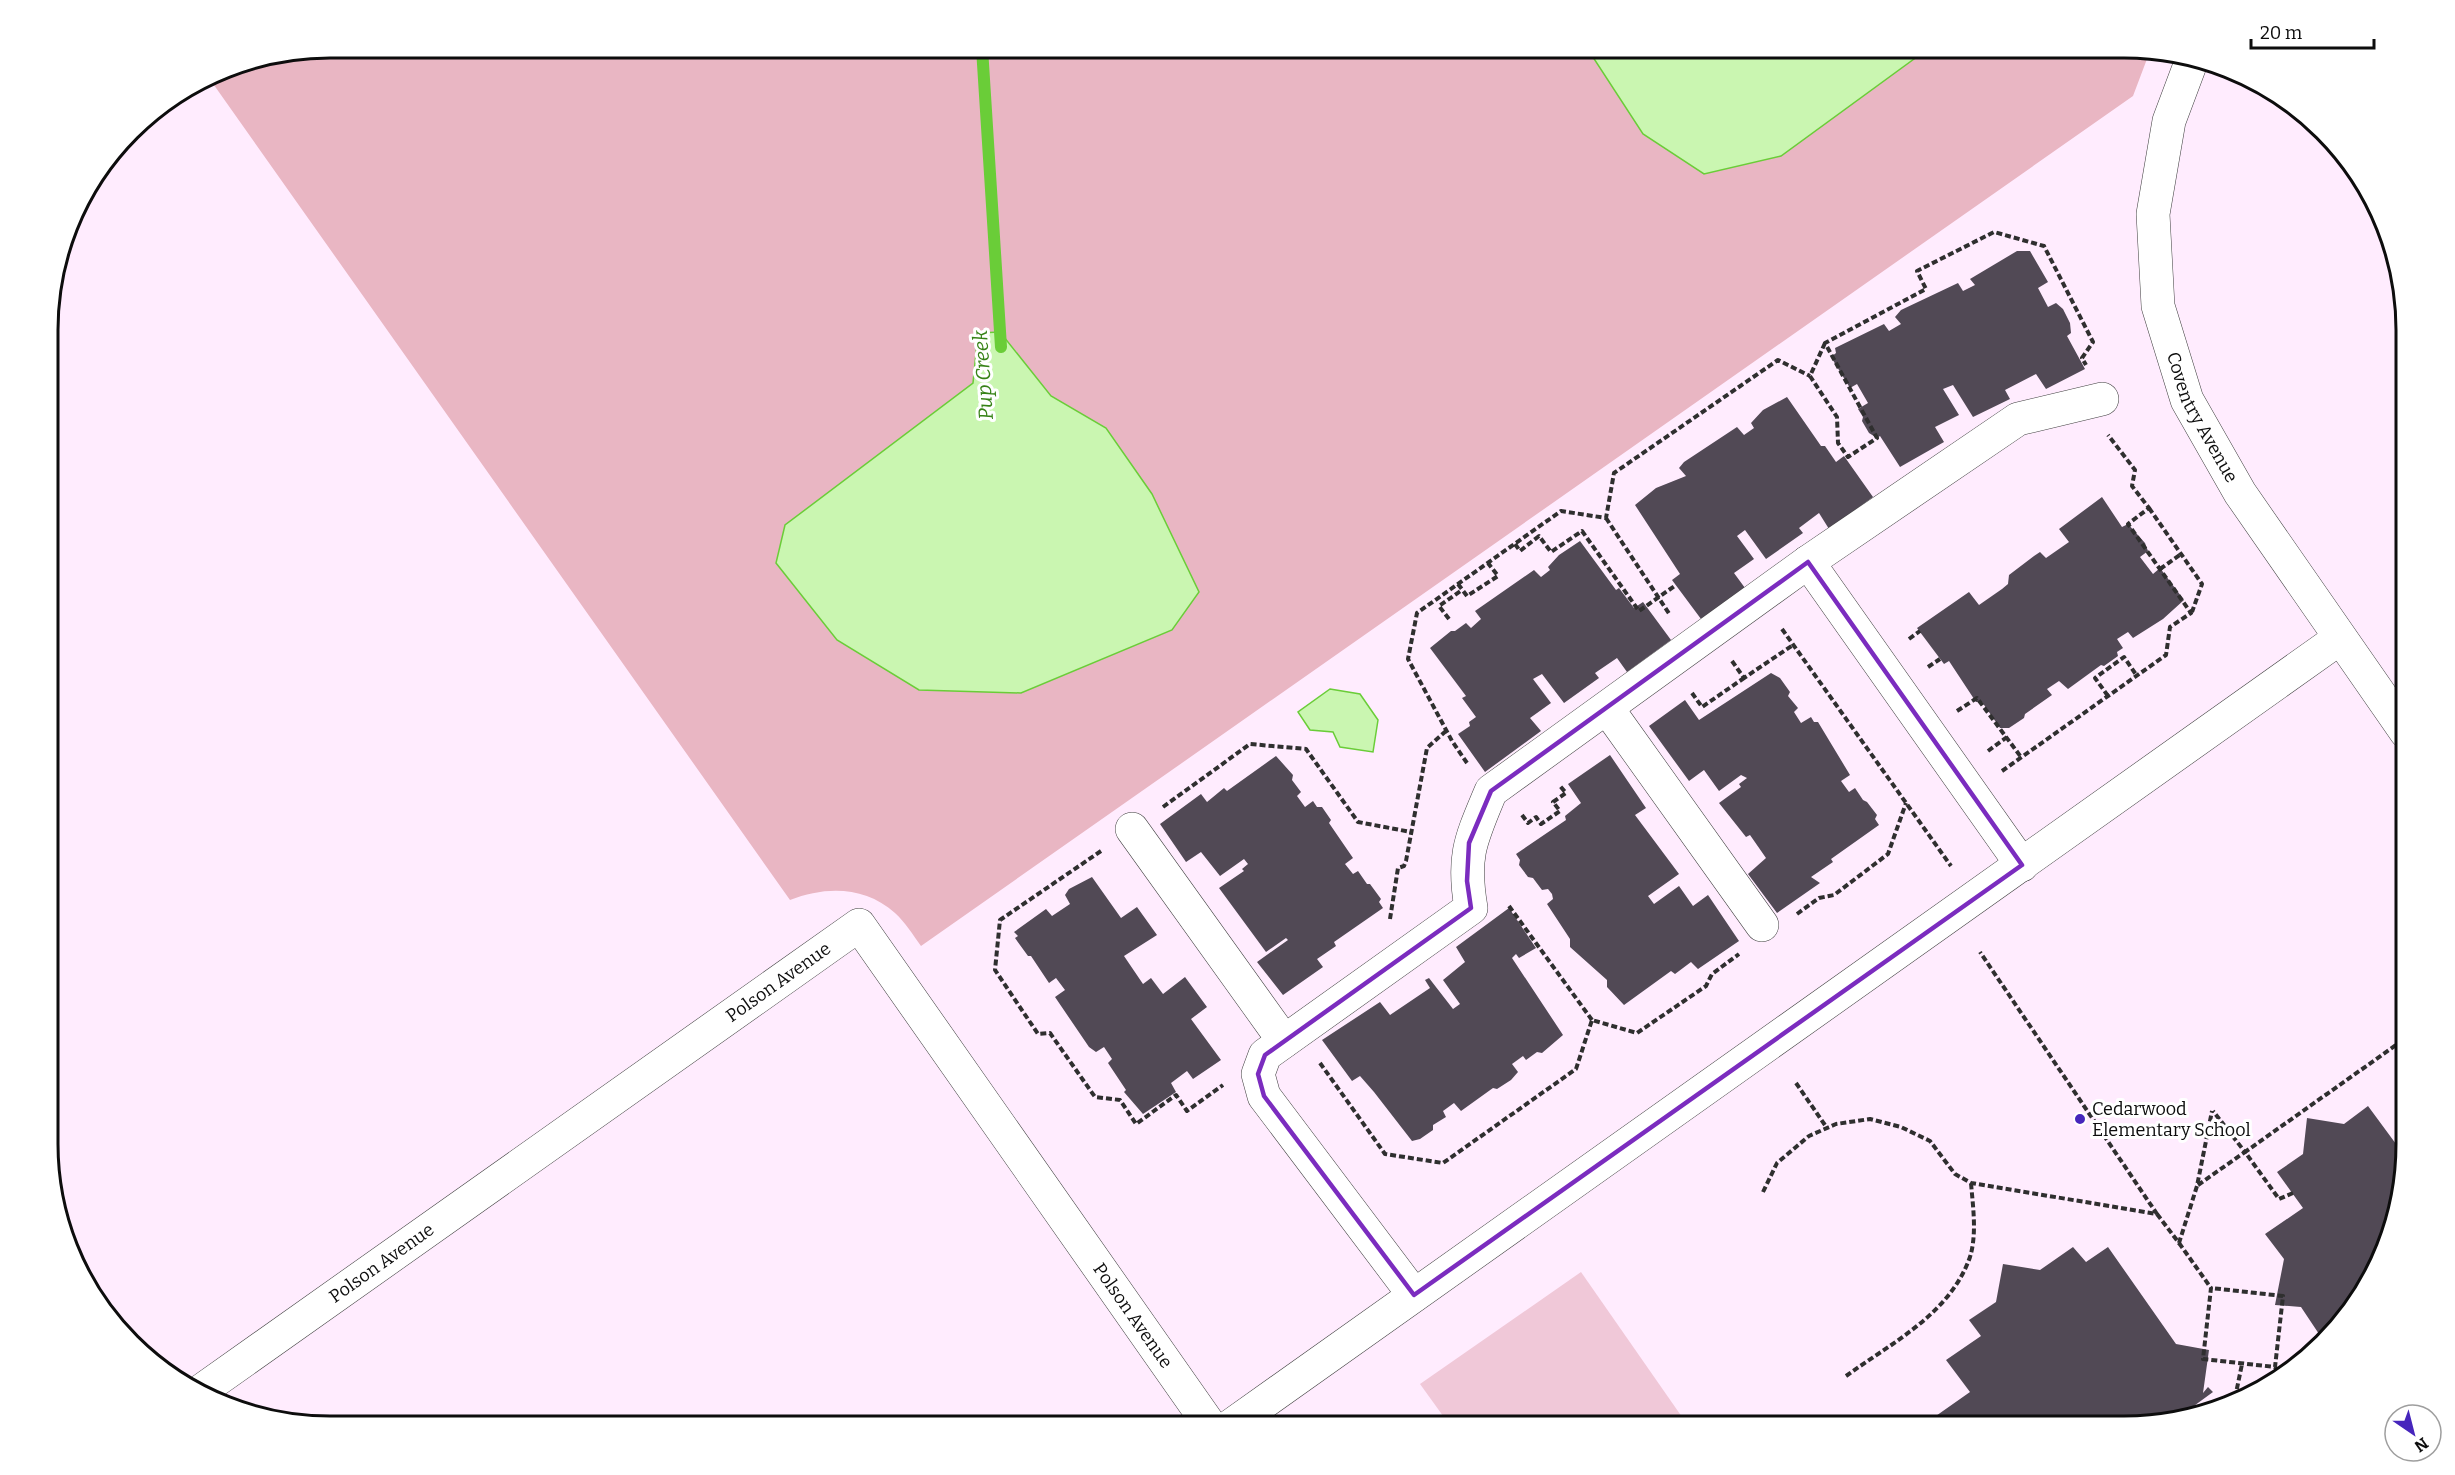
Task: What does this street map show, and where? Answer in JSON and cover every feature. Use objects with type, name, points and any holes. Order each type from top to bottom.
[{"type":"street","name":"Coventry Avenue","points":[[2189,67],[2169,121],[2153,214],[2158,306],[2187,400],[2240,493],[2396,718]]},
{"type":"street","points":[[1414,1295],[1264,1096],[1258,1074],[1265,1054],[1471,908],[1467,881],[1469,843],[1491,791],[1808,562],[2018,419],[2102,399]]},
{"type":"street","points":[[1808,562],[2022,865]]},
{"type":"street","points":[[1244,1416],[2340,639]]},
{"type":"street","points":[[1607,708],[1776,922]]},
{"type":"street","points":[[1132,829],[1284,1041]]},
{"type":"street","name":"Polson Avenue","points":[[207,1387],[859,925],[1203,1416]]},
{"type":"path","points":[[1691,647],[1606,518],[1614,473],[1778,360],[1810,376]]},
{"type":"path","points":[[2149,508],[2202,584],[2191,613]]},
{"type":"path","points":[[1474,772],[1446,731],[1408,659],[1417,613],[1561,511],[1606,518]]},
{"type":"path","points":[[1515,544],[1520,551],[1539,536],[1551,552],[1582,531],[1639,611],[1676,585]]},
{"type":"path","points":[[2160,569],[2181,554]]},
{"type":"path","points":[[1458,584],[1467,596],[1498,576],[1488,563]]},
{"type":"path","points":[[1449,619],[1439,606],[1462,590]]},
{"type":"path","points":[[1782,629],[1951,866]]},
{"type":"path","points":[[1688,688],[1702,707],[1793,645]]},
{"type":"path","points":[[2108,696],[2095,678],[2124,657],[2137,676]]},
{"type":"path","points":[[1722,665],[1730,659],[1744,678]]},
{"type":"path","points":[[1927,667],[1940,659]]},
{"type":"path","points":[[1957,711],[1977,698],[2021,757]]},
{"type":"path","points":[[1389,924],[1398,868],[1404,866],[1406,861],[1427,748],[1446,731]]},
{"type":"path","points":[[1986,752],[2007,737]]},
{"type":"path","points":[[1225,1084],[1187,1111],[1176,1095],[1136,1124],[1120,1100],[1095,1097],[1050,1034],[1038,1034],[995,970],[999,920],[1132,829],[1250,744],[1306,749],[1358,822],[1411,832]]},
{"type":"path","points":[[1514,815],[1518,811],[1528,823],[1536,817],[1541,824],[1560,811],[1553,802],[1566,794],[1559,784],[1568,778]]},
{"type":"path","points":[[1776,922],[1819,898],[1834,895],[1888,854],[1906,803]]},
{"type":"path","points":[[1505,900],[1592,1020],[1637,1033],[1706,986],[1712,974],[1741,953]]},
{"type":"path","points":[[1980,952],[2157,1214],[2211,1288],[2203,1359],[2275,1367]]},
{"type":"path","points":[[1318,1060],[1385,1154],[1443,1163],[1576,1069],[1592,1020]]},
{"type":"path","points":[[2197,1186],[2396,1045]]},
{"type":"path","points":[[1796,1083],[1827,1128]]},
{"type":"path","points":[[2179,1243],[2197,1186],[2212,1111],[2279,1199],[2293,1193]]},
{"type":"path","points":[[1763,1192],[1777,1163],[1809,1136],[1827,1128],[1870,1119],[1900,1127],[1930,1141],[1954,1174],[1971,1183],[2157,1214]]},
{"type":"path","points":[[1846,1376],[1929,1318],[1956,1286],[1970,1255],[1974,1224],[1971,1183]]},
{"type":"path","points":[[2211,1288],[2283,1296],[2275,1367],[2277,1370]]},
{"type":"path","points":[[2236,1392],[2242,1364]]},
{"type":"highlighted area","points":[[1808,562],[2022,865],[1414,1295],[1264,1096],[1258,1074],[1265,1055],[1471,908],[1467,881],[1469,843],[1491,791]]},
{"type":"shaded area","points":[[330,58],[2147,59],[2133,96],[921,946],[906,924],[895,913],[883,904],[858,893],[817,892],[790,900],[214,85],[243,73],[277,64]]},
{"type":"shaded area","points":[[1581,1272],[1681,1416],[1443,1416],[1420,1384]]},
{"type":"water","points":[[1594,58],[1915,58],[1781,156],[1704,174],[1643,134]]},
{"type":"water","points":[[1000,332],[1051,396],[1106,428],[1152,494],[1199,592],[1172,630],[1021,693],[919,690],[837,640],[776,563],[785,525],[973,383],[978,333]]},
{"type":"water","points":[[1330,689],[1360,694],[1378,720],[1373,752],[1340,747],[1333,732],[1310,730],[1298,712]]},
{"type":"building","points":[[2017,251],[2030,251],[2048,282],[2038,288],[2048,307],[2056,303],[2063,309],[2070,323],[2071,333],[2067,336],[2085,369],[2046,389],[2036,374],[2005,390],[2010,399],[1973,417],[1953,385],[1943,389],[1959,415],[1935,427],[1944,442],[1900,467],[1880,436],[1877,438],[1869,433],[1862,421],[1863,417],[1858,409],[1868,403],[1857,384],[1850,388],[1831,357],[1836,353],[1835,348],[1884,324],[1889,331],[1901,324],[1895,317],[1901,310],[1958,283],[1963,291],[1975,285],[1970,279]]},
{"type":"building","points":[[1787,397],[1821,446],[1825,446],[1836,462],[1844,456],[1873,497],[1829,529],[1819,513],[1799,528],[1803,533],[1766,559],[1745,530],[1737,536],[1754,559],[1734,573],[1745,588],[1701,619],[1672,580],[1680,574],[1635,505],[1656,488],[1686,476],[1679,468],[1684,462],[1737,427],[1744,435],[1754,428],[1751,423],[1763,410]]},
{"type":"building","points":[[2102,497],[2122,527],[2128,524],[2145,543],[2148,551],[2140,557],[2153,574],[2160,568],[2184,600],[2163,619],[2133,638],[2128,632],[2117,639],[2123,648],[2117,652],[2118,656],[2104,666],[2101,665],[2068,689],[2059,681],[2047,689],[2052,695],[2025,714],[2024,718],[2009,728],[2000,728],[1982,702],[1976,702],[1949,661],[1944,664],[1917,628],[1969,592],[1979,605],[2008,584],[2009,575],[2034,556],[2040,552],[2046,558],[2069,542],[2059,529]]},
{"type":"building","points":[[1580,541],[1616,590],[1619,588],[1634,608],[1643,602],[1671,640],[1627,672],[1617,658],[1595,673],[1599,678],[1564,703],[1542,674],[1533,679],[1551,703],[1530,718],[1541,731],[1485,772],[1458,734],[1470,726],[1469,722],[1476,717],[1462,698],[1466,696],[1430,648],[1451,631],[1455,631],[1466,623],[1471,628],[1481,619],[1475,611],[1534,570],[1541,577],[1550,570],[1548,567],[1559,555]]},
{"type":"building","points":[[1771,673],[1780,678],[1790,692],[1788,696],[1798,708],[1794,712],[1801,723],[1811,717],[1814,722],[1818,722],[1850,775],[1841,781],[1849,792],[1855,788],[1877,815],[1875,819],[1879,825],[1831,859],[1833,862],[1811,877],[1820,883],[1777,913],[1748,874],[1766,858],[1750,835],[1746,837],[1719,803],[1741,787],[1739,784],[1747,778],[1741,775],[1719,791],[1704,770],[1689,781],[1649,726],[1685,700],[1699,720]]},
{"type":"building","points":[[1610,755],[1646,808],[1635,815],[1679,874],[1648,896],[1654,904],[1679,886],[1693,906],[1708,895],[1739,941],[1698,969],[1691,962],[1675,974],[1671,971],[1624,1005],[1607,987],[1607,980],[1570,947],[1570,939],[1547,904],[1553,899],[1552,894],[1548,889],[1542,890],[1533,878],[1528,877],[1519,865],[1520,860],[1516,854],[1566,820],[1565,816],[1581,803],[1568,784]]},
{"type":"building","points":[[1276,756],[1293,775],[1292,780],[1301,792],[1297,796],[1305,807],[1313,801],[1317,807],[1322,807],[1331,820],[1329,823],[1353,858],[1345,864],[1353,874],[1358,871],[1367,884],[1370,884],[1381,899],[1379,902],[1383,908],[1334,942],[1336,946],[1317,959],[1323,967],[1283,995],[1257,962],[1288,940],[1286,938],[1266,952],[1219,888],[1244,871],[1242,869],[1248,864],[1244,859],[1220,876],[1201,852],[1186,862],[1160,824],[1201,794],[1207,802],[1224,788],[1227,791]]},
{"type":"building","points":[[1092,877],[1121,918],[1137,907],[1157,935],[1124,956],[1143,984],[1151,978],[1163,994],[1185,977],[1207,1007],[1191,1019],[1221,1060],[1193,1079],[1187,1071],[1171,1083],[1176,1092],[1143,1114],[1124,1092],[1126,1090],[1108,1063],[1112,1059],[1104,1047],[1096,1052],[1089,1047],[1055,997],[1065,990],[1056,978],[1049,983],[1031,956],[1028,956],[1015,938],[1018,936],[1014,932],[1046,909],[1052,916],[1070,904],[1065,895],[1069,889]]},
{"type":"building","points":[[1509,908],[1536,948],[1519,958],[1516,954],[1512,958],[1563,1035],[1542,1053],[1537,1052],[1526,1060],[1523,1056],[1512,1064],[1518,1072],[1511,1080],[1497,1089],[1493,1088],[1461,1111],[1454,1103],[1443,1111],[1446,1117],[1433,1125],[1433,1130],[1420,1139],[1412,1141],[1360,1076],[1352,1081],[1322,1040],[1380,1002],[1390,1015],[1430,988],[1425,980],[1429,978],[1453,1009],[1460,1004],[1443,980],[1465,962],[1456,947]]},
{"type":"building","points":[[2368,1106],[2396,1144],[2396,1163],[2391,1198],[2376,1249],[2351,1296],[2319,1334],[2301,1307],[2275,1305],[2284,1259],[2265,1234],[2303,1208],[2277,1172],[2303,1154],[2307,1118],[2344,1124]]},
{"type":"building","points":[[2073,1247],[2086,1262],[2108,1247],[2176,1344],[2209,1350],[2203,1393],[2208,1387],[2213,1392],[2191,1408],[2143,1416],[1936,1416],[1970,1392],[1946,1360],[1981,1336],[1969,1320],[1996,1302],[2003,1264],[2040,1270]]},
{"type":"waterway","name":"Pup Creek","points":[[983,58],[1001,347]]},
{"type":"place","name":"Cedarwood Elementary School","points":[[2080,1119]]}]
